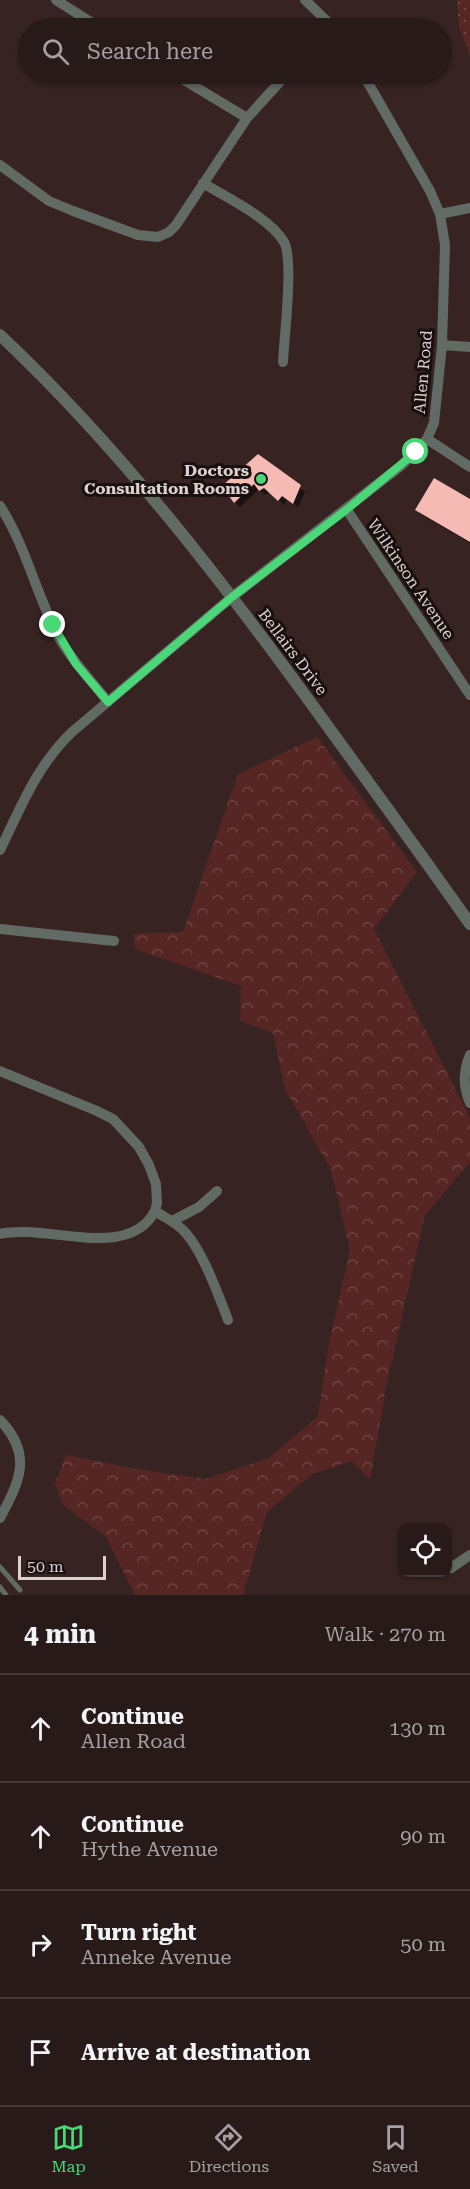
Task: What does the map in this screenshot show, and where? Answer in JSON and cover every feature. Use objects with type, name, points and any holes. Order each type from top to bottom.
[{"type":"street","points":[[56,0],[84,18]]},
{"type":"street","points":[[305,0],[322,18]]},
{"type":"street","points":[[191,84],[247,118]]},
{"type":"street","points":[[0,165],[35,192],[56,204],[138,235],[153,237],[165,234],[176,225],[247,118],[278,84]]},
{"type":"street","name":"Allen Road","points":[[0,850],[33,781],[51,753],[72,732],[232,597],[402,465],[427,439],[434,423],[442,345],[445,245],[440,214],[430,191],[369,84]]},
{"type":"street","points":[[203,183],[263,220],[278,234],[286,246],[289,265],[283,362]]},
{"type":"street","points":[[440,214],[470,208]]},
{"type":"street","name":"Bellairs Drive","points":[[0,335],[86,421],[154,498],[272,648],[470,924]]},
{"type":"street","points":[[442,345],[470,347]]},
{"type":"street","points":[[427,439],[470,467]]},
{"type":"street","points":[[0,506],[20,541],[58,635],[76,664],[108,702]]},
{"type":"street","name":"Wilkinson Avenue","points":[[346,510],[470,694]]},
{"type":"street","points":[[0,929],[114,941]]},
{"type":"street","points":[[470,1055],[466,1064],[464,1085],[470,1103]]},
{"type":"street","points":[[0,1071],[113,1119],[139,1148],[149,1165],[156,1184],[158,1203],[149,1222],[126,1236],[106,1238],[18,1232],[0,1234]]},
{"type":"street","points":[[172,1221],[199,1207],[217,1191]]},
{"type":"street","points":[[155,1211],[184,1231],[194,1245],[228,1320]]},
{"type":"street","points":[[0,1420],[16,1439],[21,1456],[20,1473],[0,1518]]},
{"type":"street","points":[[452,1567],[470,1556]]},
{"type":"lane","points":[[0,1567],[20,1590]]},
{"type":"lane","points":[[0,1587],[6,1595]]},
{"type":"green space","points":[[457,0],[470,0],[470,56],[459,26]]},
{"type":"green space","points":[[317,737],[417,872],[374,929],[470,1118],[470,1162],[425,1215],[386,1387],[370,1480],[352,1461],[312,1474],[267,1512],[243,1595],[135,1595],[106,1537],[63,1505],[55,1483],[66,1455],[137,1469],[206,1479],[269,1458],[318,1416],[329,1344],[350,1250],[331,1170],[285,1089],[273,1033],[240,1021],[241,986],[135,949],[134,934],[183,932],[238,774]]},
{"type":"building","name":"Doctors Consultation Rooms","points":[[258,454],[301,485],[293,504],[282,496],[278,501],[264,488],[259,491],[254,484],[234,503],[222,486]]},
{"type":"building","points":[[434,478],[470,499],[470,542],[415,510]]},
{"type":"place","name":"Doctors Consultation Rooms","points":[[261,479]]},
{"type":"route","points":[[53,625],[76,664],[108,702],[232,597],[346,510],[416,452]]}]
